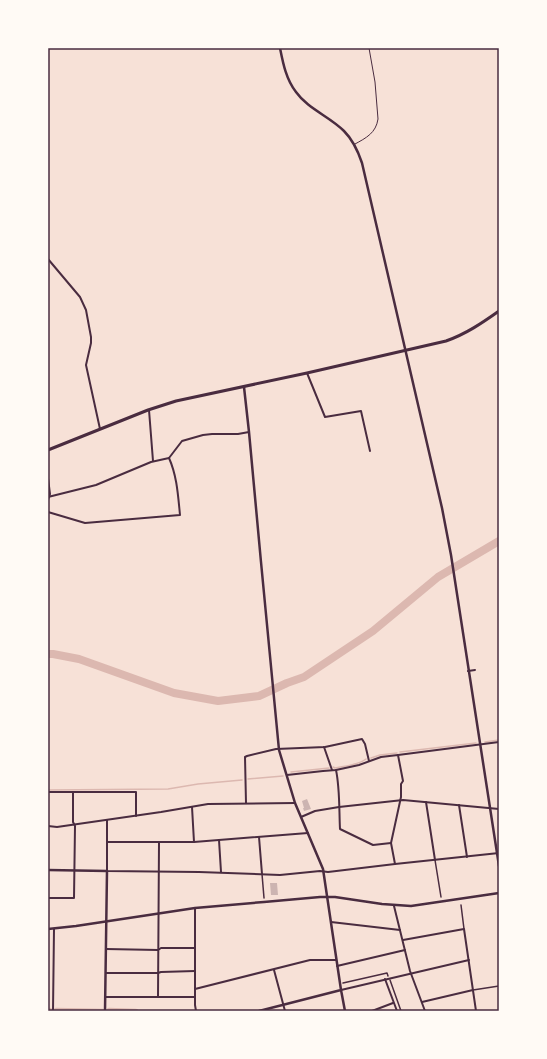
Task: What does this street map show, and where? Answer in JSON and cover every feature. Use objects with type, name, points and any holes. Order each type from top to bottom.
[{"type":"main road","points":[[48,450],[148,410],[176,402],[307,374],[431,345],[458,337],[499,311]]},
{"type":"street","points":[[280,48],[286,73],[296,93],[306,103],[344,130],[352,140],[362,163],[442,508],[456,586],[499,866]]},
{"type":"street","points":[[48,258],[80,297],[86,310],[91,337],[86,370],[100,429]]},
{"type":"street","points":[[307,374],[326,417],[361,411],[370,451]]},
{"type":"street","points":[[244,387],[250,432],[279,750],[295,803],[324,872],[336,960],[345,1011]]},
{"type":"street","points":[[148,410],[153,461]]},
{"type":"street","points":[[48,478],[48,498],[96,485],[153,461],[169,458],[182,441],[203,435],[238,434],[250,432]]},
{"type":"street","points":[[48,512],[85,523],[180,515],[177,485],[169,458]]},
{"type":"street","points":[[468,671],[475,670]]},
{"type":"street","points":[[246,804],[244,757],[276,749],[324,747],[362,739],[365,744],[369,761]]},
{"type":"street","points":[[287,775],[336,770],[359,765],[381,757],[499,742]]},
{"type":"street","points":[[324,747],[332,770]]},
{"type":"street","points":[[394,864],[391,843],[400,800],[401,784],[403,782],[398,755]]},
{"type":"street","points":[[336,770],[338,779],[340,829],[373,844],[391,843]]},
{"type":"street","points":[[48,792],[136,792],[136,816]]},
{"type":"street","points":[[48,898],[74,898],[73,792]]},
{"type":"street","points":[[301,817],[315,812],[339,807],[400,800],[499,809]]},
{"type":"street","points":[[426,802],[441,897]]},
{"type":"street","points":[[48,826],[57,827],[208,804],[295,803]]},
{"type":"street","points":[[459,805],[466,857]]},
{"type":"street","points":[[192,807],[194,842]]},
{"type":"street","points":[[106,1011],[107,820]]},
{"type":"street","points":[[107,842],[194,842],[308,833]]},
{"type":"street","points":[[260,837],[264,898]]},
{"type":"street","points":[[219,840],[221,872]]},
{"type":"street","points":[[158,998],[159,843]]},
{"type":"street","points":[[48,870],[221,872],[280,875],[320,871],[328,872],[498,853]]},
{"type":"street","points":[[48,929],[195,908],[264,902],[328,897],[394,906],[411,906],[499,893]]},
{"type":"street","points":[[461,905],[476,1011]]},
{"type":"street","points":[[394,906],[405,950],[425,1011]]},
{"type":"street","points":[[195,908],[196,1011]]},
{"type":"street","points":[[331,922],[400,930]]},
{"type":"street","points":[[53,1011],[54,929]]},
{"type":"street","points":[[403,940],[464,930]]},
{"type":"street","points":[[106,949],[158,950],[161,948],[195,948]]},
{"type":"street","points":[[337,966],[405,950]]},
{"type":"street","points":[[195,989],[310,960],[336,960]]},
{"type":"street","points":[[259,1011],[344,988],[468,960]]},
{"type":"street","points":[[274,969],[285,1011]]},
{"type":"street","points":[[106,973],[195,971]]},
{"type":"street","points":[[343,983],[387,973],[388,976]]},
{"type":"street","points":[[385,979],[397,1011]]},
{"type":"street","points":[[390,980],[401,1011]]},
{"type":"street","points":[[422,1002],[473,990],[499,986]]},
{"type":"street","points":[[106,997],[195,998]]},
{"type":"street","points":[[372,1011],[394,1003]]},
{"type":"lane","points":[[354,144],[372,133],[378,119],[375,82],[369,48]]},
{"type":"building","points":[[307,799],[311,809],[304,811],[302,801]]},
{"type":"building","points":[[270,883],[277,883],[278,895],[271,895]]},
{"type":"waterway","points":[[48,654],[79,659],[174,693],[218,701],[259,696],[304,677],[373,631],[438,577],[499,541]]},
{"type":"waterway","points":[[485,742],[499,740]]},
{"type":"waterway","points":[[400,752],[476,743]]},
{"type":"waterway","points":[[371,758],[380,755],[397,753]]},
{"type":"waterway","points":[[333,767],[335,768],[352,765],[360,763],[366,759]]},
{"type":"waterway","points":[[291,772],[329,768]]},
{"type":"waterway","points":[[248,779],[283,776]]},
{"type":"waterway","points":[[48,790],[168,789],[198,784],[242,780]]},
{"type":"waterway","points":[[56,1010],[103,1011]]},
{"type":"waterway","points":[[109,1010],[136,1011]]}]
